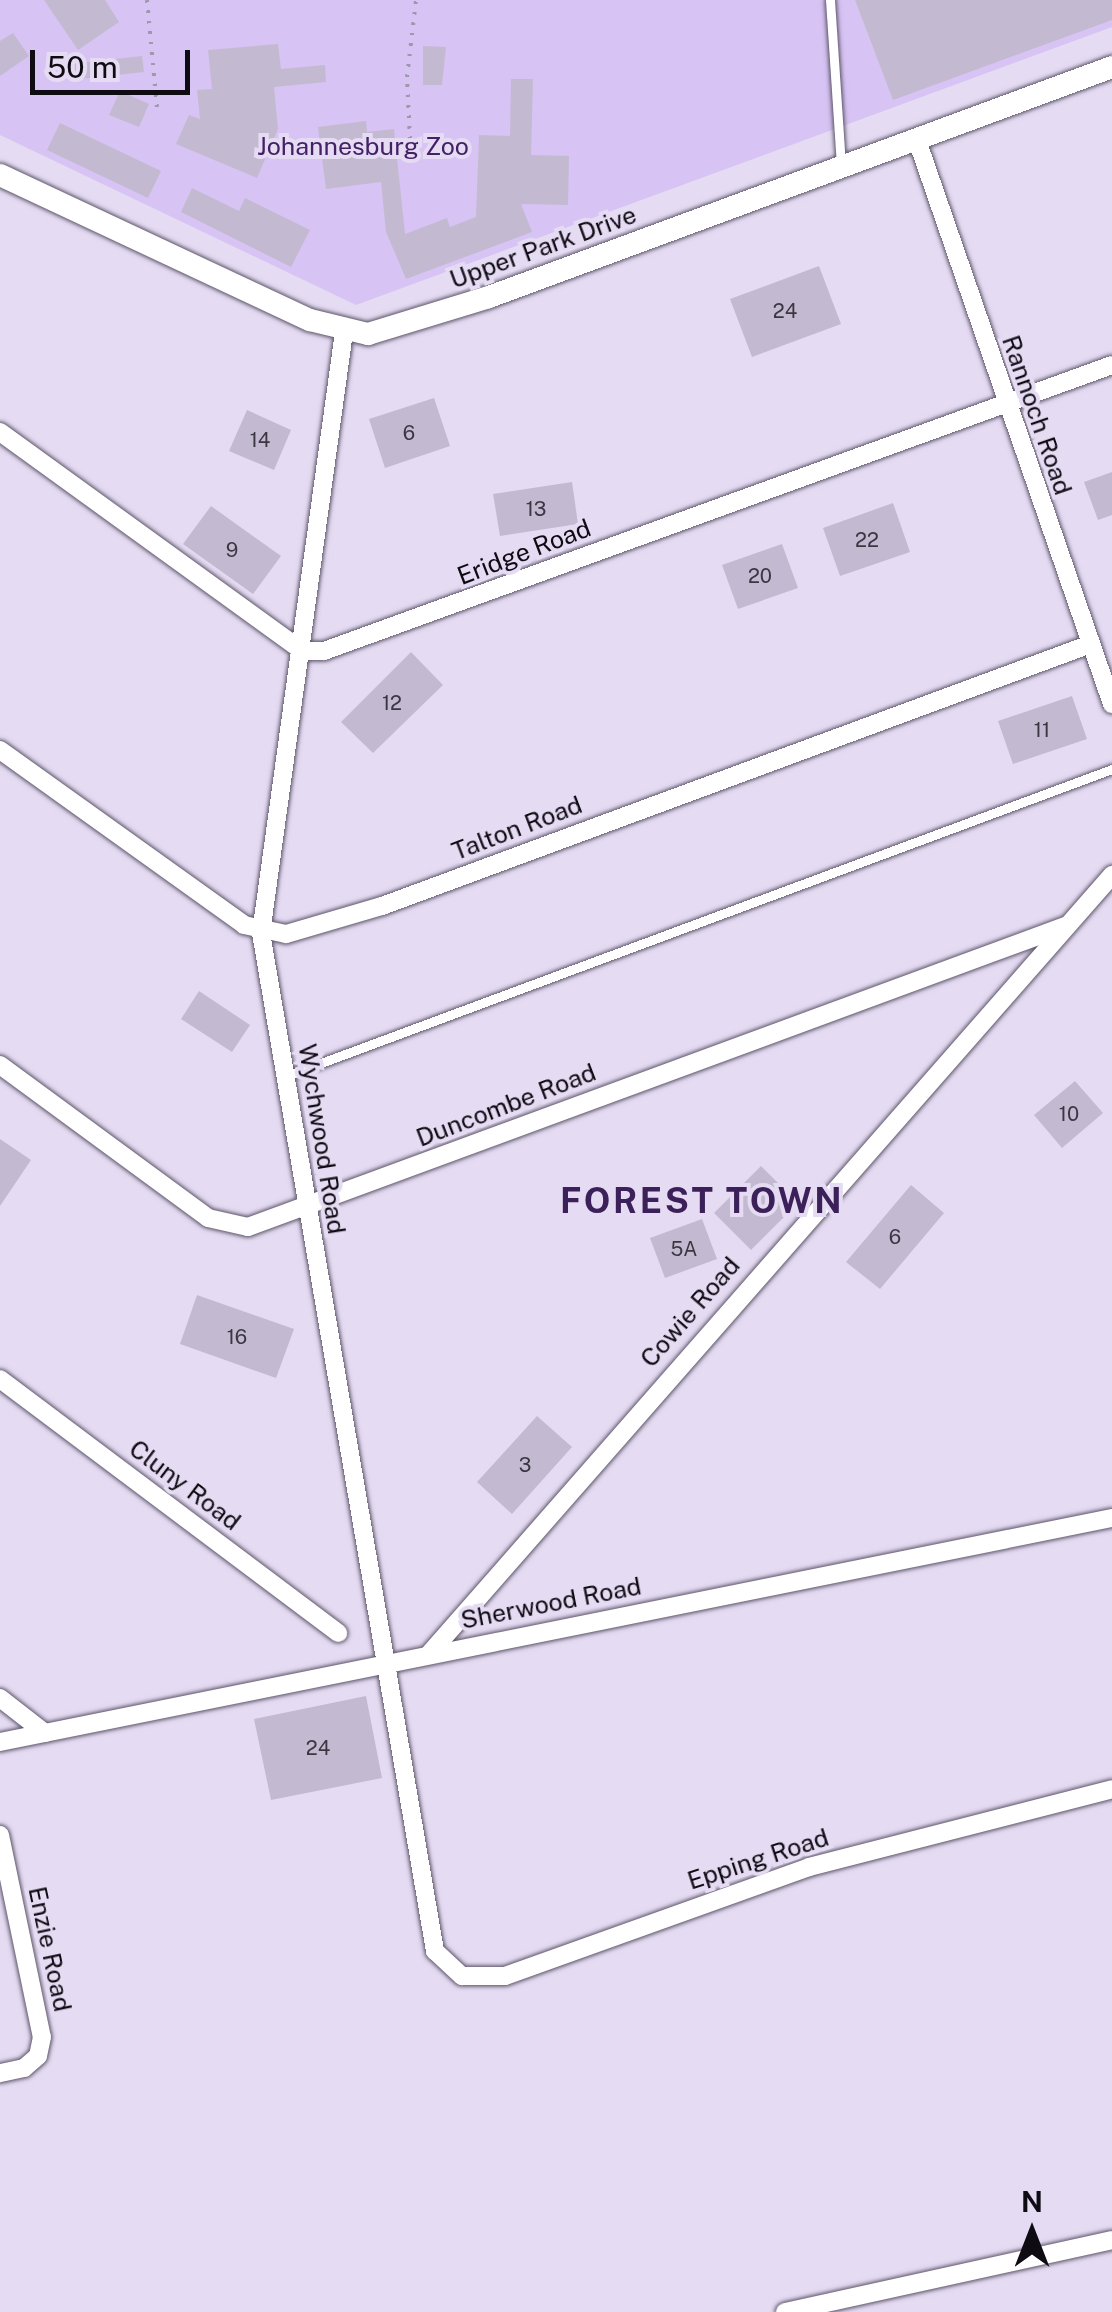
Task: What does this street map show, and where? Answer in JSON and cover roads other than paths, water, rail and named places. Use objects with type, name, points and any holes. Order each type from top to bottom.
[{"type":"main road","name":"Upper Park Drive","points":[[344,332],[404,325],[842,169],[1112,67]]},
{"type":"main road","points":[[0,174],[344,332]]},
{"type":"street","name":"Rannoch Road","points":[[917,140],[1088,645],[1112,704]]},
{"type":"street","name":"Wychwood Road","points":[[344,332],[260,933],[435,1951]]},
{"type":"street","name":"Eridge Road","points":[[302,651],[361,640],[1112,364]]},
{"type":"street","points":[[0,432],[302,651]]},
{"type":"street","name":"Talton Road","points":[[260,933],[306,932],[382,906],[1088,645]]},
{"type":"street","points":[[0,750],[260,933]]},
{"type":"street","name":"Cowie Road","points":[[430,1653],[1112,875]]},
{"type":"street","name":"Duncombe Road","points":[[0,1065],[208,1218],[248,1227],[308,1210],[640,1080],[1065,926]]},
{"type":"street","name":"Cluny Road","points":[[0,1379],[338,1633]]},
{"type":"street","name":"Sherwood Road","points":[[0,1742],[1112,1518]]},
{"type":"street","points":[[0,1698],[45,1734]]},
{"type":"street","name":"Epping Road","points":[[435,1951],[462,1976],[505,1976],[809,1867],[1112,1789]]},
{"type":"street","name":"Enzie Road","points":[[0,1836],[41,2022],[38,2056],[24,2068],[0,2072]]},
{"type":"street","points":[[786,2312],[1112,2240]]},
{"type":"lane","points":[[830,0],[842,169]]},
{"type":"lane","points":[[286,1076],[1112,768]]},
{"type":"district","name":"FOREST TOWN","points":[[702,1201]]},
{"type":"park label","name":"Johannesburg Zoo","points":[[363,146]]}]
